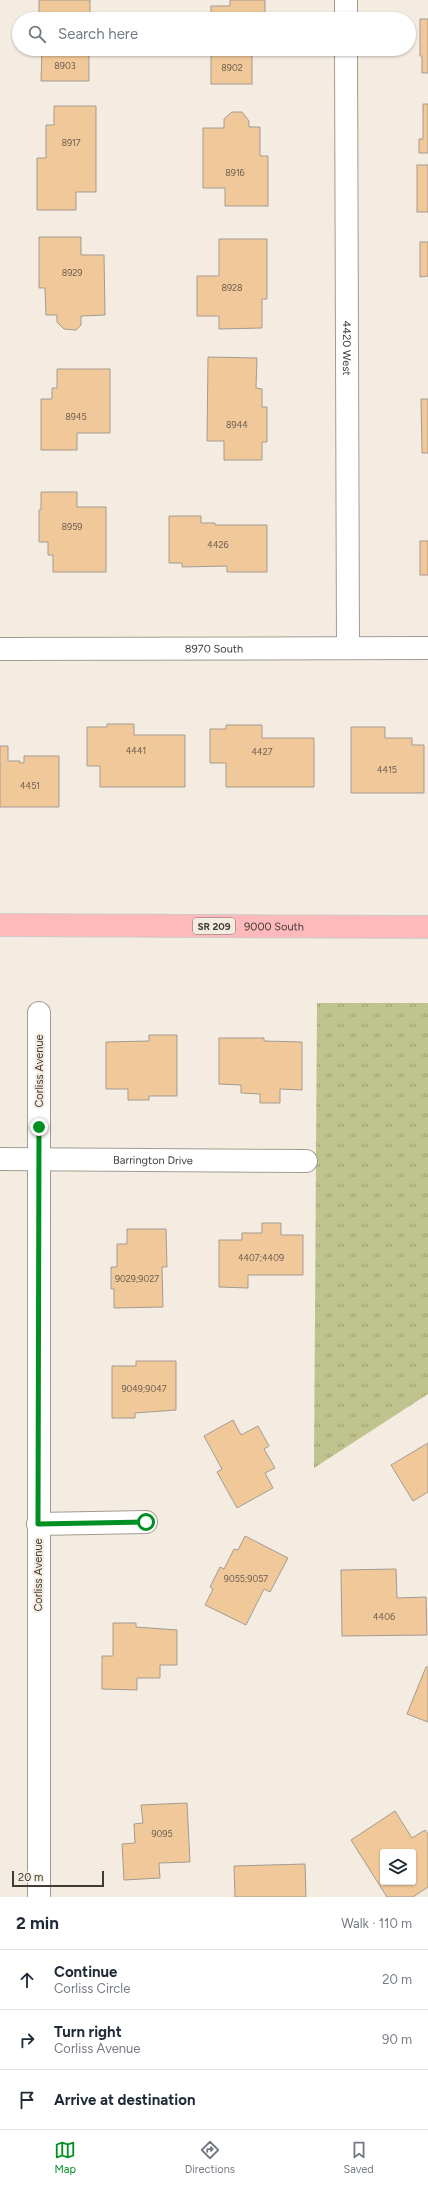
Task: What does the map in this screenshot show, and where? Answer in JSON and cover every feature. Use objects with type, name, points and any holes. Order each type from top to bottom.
[{"type":"main road","name":"9000 South","points":[[0,925],[428,927]]},
{"type":"street","points":[[346,0],[346,12]]},
{"type":"street","name":"4420 West","points":[[346,56],[348,648]]},
{"type":"street","name":"8970 South","points":[[0,649],[428,648]]},
{"type":"street","name":"Corliss Avenue","points":[[39,1013],[39,1897]]},
{"type":"street","name":"Barrington Drive","points":[[0,1159],[306,1161]]},
{"type":"street","points":[[38,1524],[146,1522]]},
{"type":"green space","points":[[317,1003],[428,1003],[428,1394],[314,1468]]},
{"type":"building","points":[[39,0],[90,0],[90,12],[39,12]]},
{"type":"building","points":[[230,0],[265,0],[265,12],[211,12],[211,6],[230,6]]},
{"type":"building","points":[[420,19],[428,19],[428,73],[422,73],[422,56],[420,56]]},
{"type":"building","points":[[42,56],[89,56],[89,81],[41,81]]},
{"type":"building","points":[[211,56],[252,56],[252,84],[211,84]]},
{"type":"building","points":[[423,104],[428,104],[428,153],[419,153],[419,139],[423,139]]},
{"type":"building","points":[[54,106],[96,106],[96,192],[76,192],[76,210],[37,210],[37,158],[46,158],[46,125],[54,125]]},
{"type":"building","points":[[232,112],[242,112],[249,121],[249,127],[260,127],[260,156],[268,156],[268,206],[225,206],[225,188],[203,188],[203,128],[224,128],[224,119]]},
{"type":"building","points":[[417,165],[428,165],[428,212],[417,212]]},
{"type":"building","points":[[39,237],[81,237],[81,255],[104,255],[105,315],[81,316],[81,325],[76,330],[64,329],[57,322],[57,315],[46,315],[45,288],[39,288]]},
{"type":"building","points":[[219,239],[267,239],[267,299],[262,299],[262,328],[219,329],[219,316],[197,316],[197,276],[219,276]]},
{"type":"building","points":[[420,242],[428,242],[428,276],[420,277]]},
{"type":"building","points":[[208,357],[257,358],[256,388],[262,389],[262,407],[267,407],[267,442],[262,442],[262,460],[224,460],[224,441],[207,441]]},
{"type":"building","points":[[57,369],[110,369],[110,433],[77,433],[77,450],[41,450],[41,399],[52,399],[52,388],[57,388]]},
{"type":"building","points":[[421,399],[428,399],[428,453],[422,453]]},
{"type":"building","points":[[41,492],[77,492],[77,507],[106,507],[106,572],[53,572],[53,555],[48,555],[48,542],[39,542],[39,510],[41,510]]},
{"type":"building","points":[[169,516],[201,516],[201,523],[215,523],[215,525],[267,525],[267,572],[227,572],[227,566],[182,567],[182,563],[169,563]]},
{"type":"building","points":[[420,541],[428,541],[428,575],[420,575]]},
{"type":"building","points":[[107,724],[134,724],[134,735],[185,735],[185,787],[100,787],[100,766],[87,766],[87,727],[107,727]]},
{"type":"building","points":[[226,725],[262,725],[262,738],[314,738],[314,787],[226,787],[226,763],[210,763],[210,729],[226,729]]},
{"type":"building","points":[[351,727],[385,727],[385,738],[412,738],[412,745],[424,745],[424,793],[351,793]]},
{"type":"building","points":[[0,746],[8,746],[8,761],[20,761],[20,763],[24,763],[24,756],[59,756],[59,807],[0,807]]},
{"type":"building","points":[[149,1035],[177,1035],[177,1096],[149,1096],[149,1100],[128,1100],[128,1089],[106,1089],[106,1042],[149,1041]]},
{"type":"building","points":[[219,1038],[264,1038],[264,1041],[302,1042],[302,1090],[280,1089],[280,1103],[260,1103],[260,1094],[241,1093],[241,1085],[219,1084]]},
{"type":"building","points":[[262,1223],[281,1223],[281,1235],[303,1235],[303,1275],[248,1275],[248,1288],[219,1287],[219,1240],[242,1240],[242,1233],[262,1233]]},
{"type":"building","points":[[127,1229],[166,1229],[167,1267],[162,1267],[163,1307],[114,1308],[114,1289],[111,1289],[111,1267],[117,1267],[117,1244],[127,1244]]},
{"type":"building","points":[[136,1361],[176,1361],[176,1410],[135,1413],[135,1418],[112,1418],[112,1366],[136,1366]]},
{"type":"building","points":[[233,1420],[241,1435],[258,1426],[269,1446],[264,1449],[275,1468],[265,1473],[273,1488],[237,1508],[217,1472],[222,1469],[204,1436]]},
{"type":"building","points":[[428,1443],[428,1492],[413,1501],[391,1465]]},
{"type":"building","points":[[245,1536],[288,1558],[270,1592],[264,1589],[246,1625],[205,1605],[213,1589],[210,1587],[220,1567],[224,1569],[234,1549],[238,1550]]},
{"type":"building","points":[[396,1569],[397,1598],[426,1597],[427,1635],[342,1636],[341,1570]]},
{"type":"building","points":[[113,1623],[136,1623],[136,1627],[177,1630],[177,1665],[160,1665],[160,1678],[137,1678],[137,1690],[102,1689],[102,1656],[113,1656]]},
{"type":"building","points":[[426,1667],[428,1667],[428,1722],[407,1714]]},
{"type":"building","points":[[187,1803],[190,1862],[159,1863],[160,1878],[124,1880],[122,1844],[135,1843],[134,1824],[143,1823],[141,1805]]},
{"type":"building","points":[[395,1811],[412,1838],[425,1830],[428,1834],[428,1887],[413,1897],[387,1897],[351,1840]]},
{"type":"building","points":[[305,1864],[306,1897],[235,1897],[234,1866]]},
{"type":"route","points":[[39,1127],[38,1524],[146,1522]]}]
